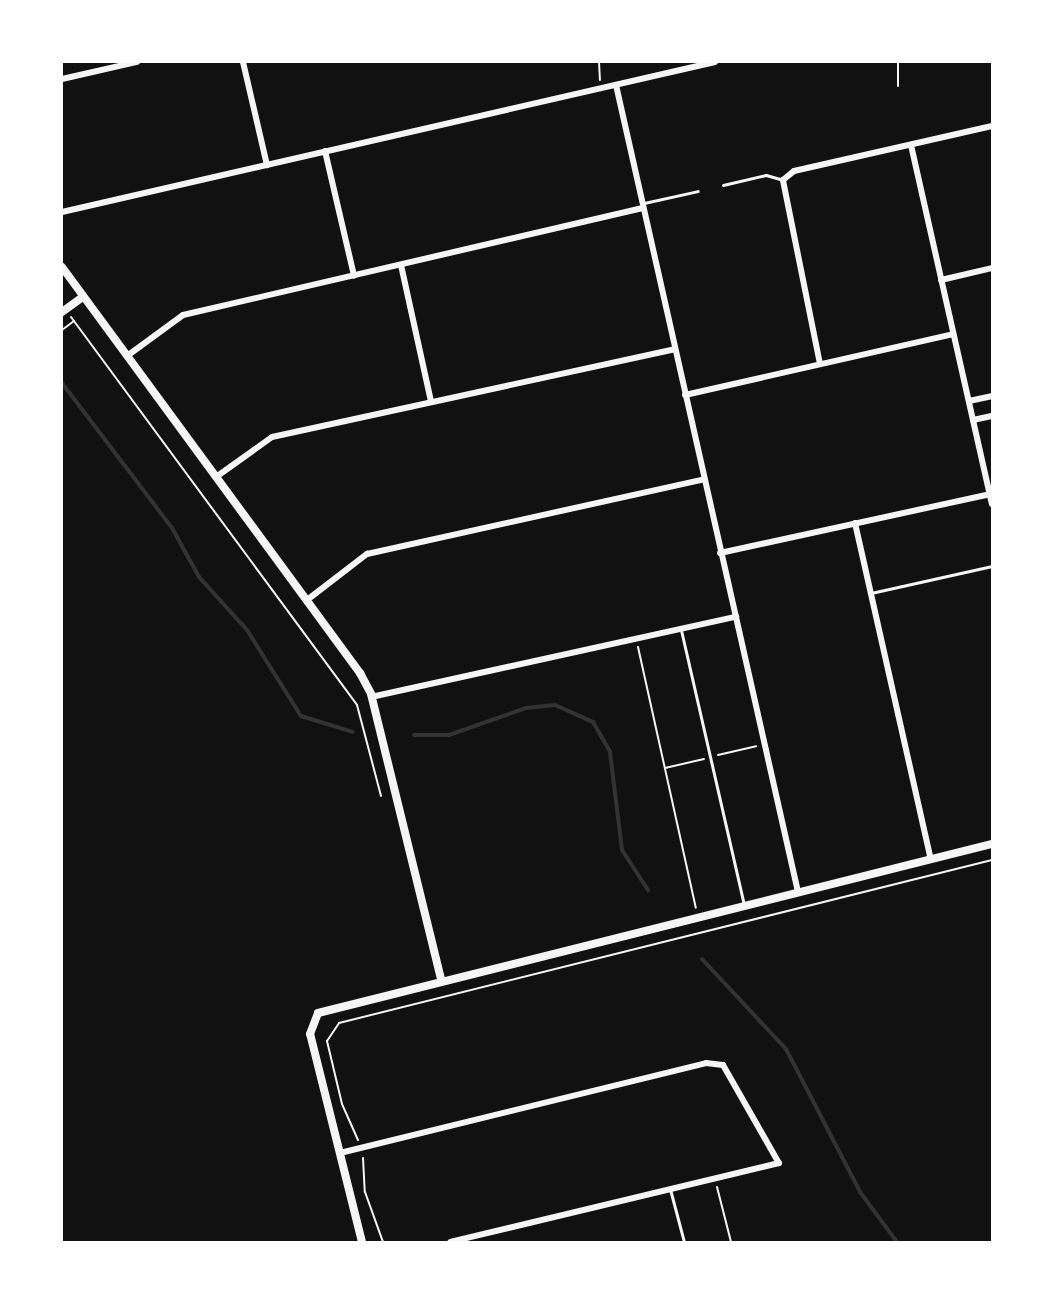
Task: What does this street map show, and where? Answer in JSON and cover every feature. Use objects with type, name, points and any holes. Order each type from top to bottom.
[{"type":"street","points":[[62,79],[138,62]]},
{"type":"street","points":[[243,62],[267,165]]},
{"type":"street","points":[[62,212],[715,62]]},
{"type":"street","points":[[616,85],[798,892]]},
{"type":"street","points":[[820,364],[783,180],[795,171],[993,126]]},
{"type":"street","points":[[911,145],[993,504]]},
{"type":"street","points":[[326,151],[354,276]]},
{"type":"street","points":[[127,356],[183,315],[643,206]]},
{"type":"street","points":[[401,265],[431,401]]},
{"type":"street","points":[[941,280],[993,268]]},
{"type":"street","points":[[64,270],[307,600],[371,697],[441,980]]},
{"type":"street","points":[[63,311],[83,297]]},
{"type":"street","points":[[685,394],[953,334]]},
{"type":"street","points":[[216,477],[272,437],[675,349]]},
{"type":"street","points":[[969,401],[993,396]]},
{"type":"street","points":[[973,420],[993,416]]},
{"type":"street","points":[[307,600],[368,554],[704,479]]},
{"type":"street","points":[[720,553],[990,494]]},
{"type":"street","points":[[855,523],[932,860]]},
{"type":"street","points":[[371,697],[736,616]]},
{"type":"street","points":[[362,1242],[310,1034],[313,1016],[441,980],[993,844]]},
{"type":"street","points":[[340,1153],[706,1063],[723,1065],[779,1163],[450,1242]]},
{"type":"lane","points":[[723,185],[766,175],[783,180]]},
{"type":"lane","points":[[643,206],[698,190]]},
{"type":"lane","points":[[871,593],[993,566]]},
{"type":"lane","points":[[681,629],[744,904]]},
{"type":"lane","points":[[670,1189],[684,1242]]},
{"type":"path","points":[[599,62],[602,88]]},
{"type":"path","points":[[898,62],[898,86]]},
{"type":"path","points":[[63,311],[74,321],[357,705],[381,796]]},
{"type":"path","points":[[62,330],[74,321]]},
{"type":"path","points":[[636,638],[698,916]]},
{"type":"path","points":[[383,1242],[367,1203],[361,1148],[342,1104],[327,1041],[339,1023],[993,860]]},
{"type":"path","points":[[715,1179],[731,1242]]},
{"type":"waterway","points":[[62,383],[172,528],[199,577],[247,630],[301,716],[353,732]]},
{"type":"waterway","points":[[414,735],[449,735],[526,708],[555,705],[593,722],[610,752],[622,850],[648,890]]},
{"type":"waterway","points":[[702,959],[786,1049],[860,1192],[897,1242]]}]
